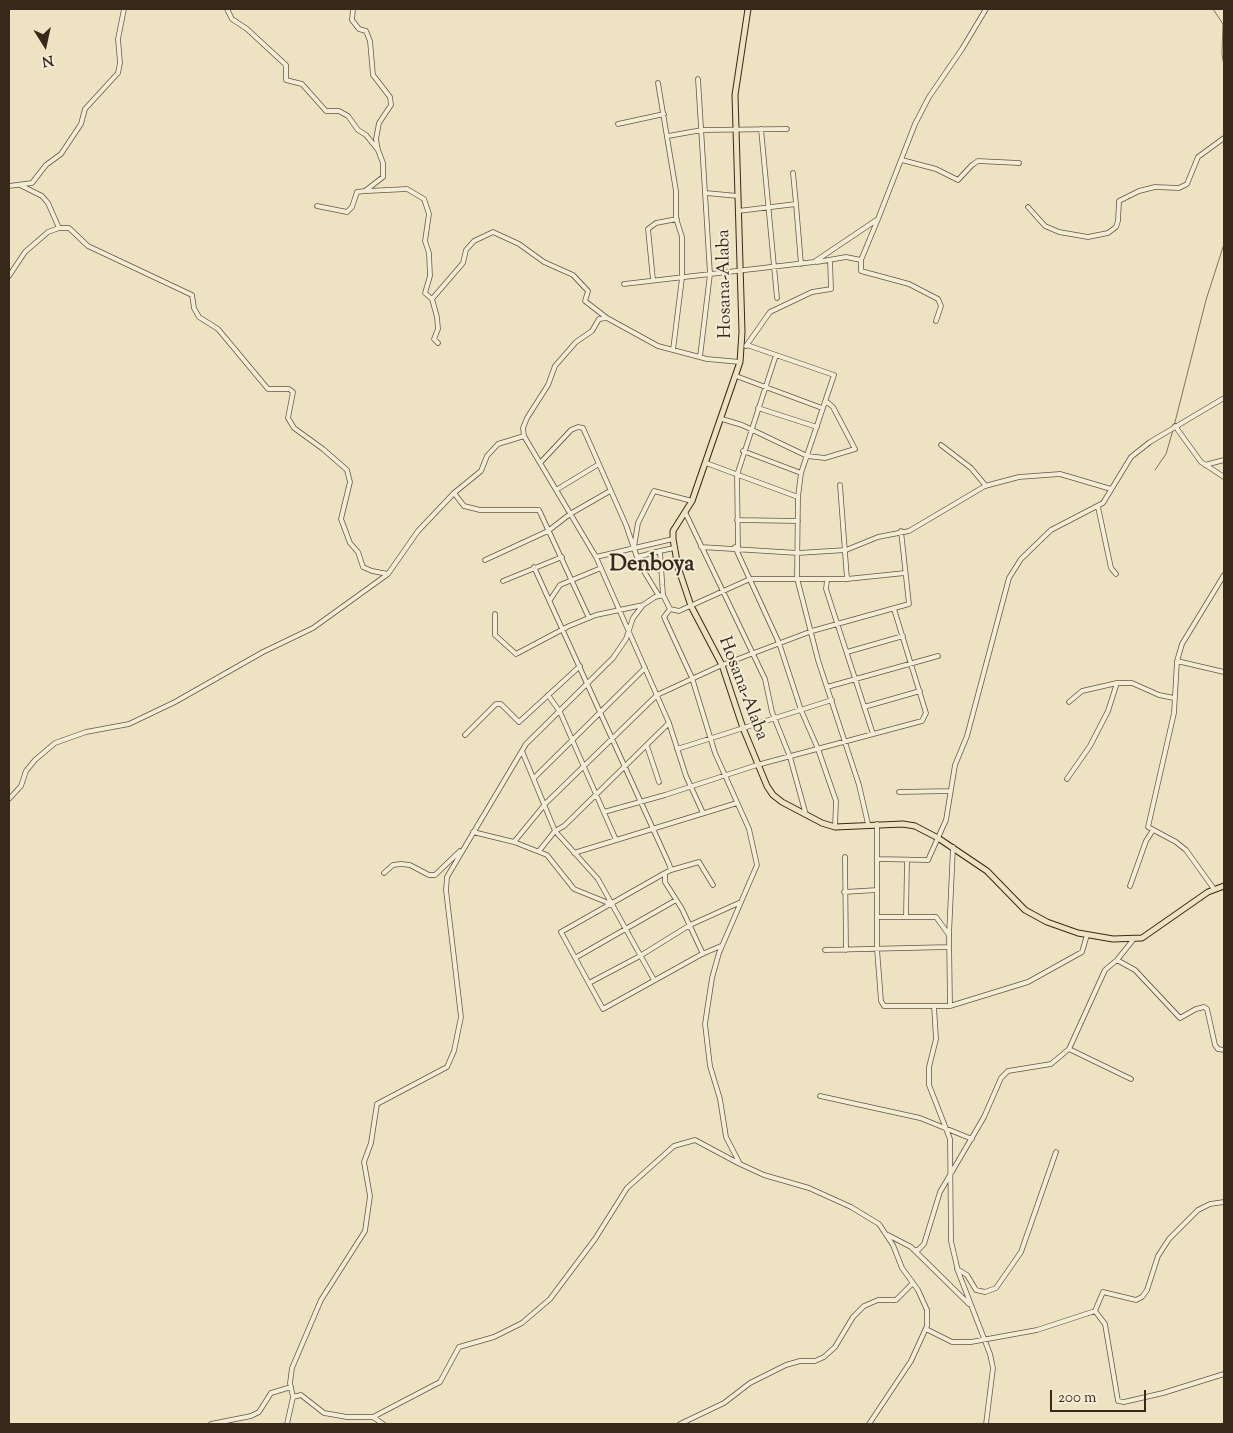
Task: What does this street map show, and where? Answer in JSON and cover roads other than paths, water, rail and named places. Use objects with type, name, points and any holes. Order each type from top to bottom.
[{"type":"main road","name":"Hosana-Alaba","points":[[748,9],[736,82],[739,270],[744,346],[736,376],[706,463],[692,501],[674,531],[673,539],[691,606],[722,665],[757,766],[773,795],[806,815],[835,827],[868,824],[904,824],[915,826],[953,847],[987,872],[1025,910],[1046,922],[1087,935],[1133,940],[1150,935],[1214,889],[1224,886]]},
{"type":"street","points":[[9,186],[32,183],[46,165],[61,154],[81,124],[84,109],[118,73],[120,63],[118,38],[124,9]]},
{"type":"street","points":[[227,9],[232,19],[241,23],[286,65],[286,80],[302,84],[326,111],[339,111],[348,116],[358,130],[366,135],[371,144],[378,150]]},
{"type":"street","points":[[354,9],[352,20],[359,29],[366,31],[370,41],[373,75],[390,97],[391,105],[379,123],[376,139],[383,163],[383,177],[365,191]]},
{"type":"street","points":[[936,321],[941,306],[938,299],[909,284],[861,271],[861,260],[915,124],[929,98],[962,49],[985,10]]},
{"type":"street","points":[[698,79],[710,274],[700,357]]},
{"type":"street","points":[[658,83],[676,191],[677,219],[682,237],[682,278],[673,350]]},
{"type":"street","points":[[618,124],[664,114]]},
{"type":"street","points":[[761,129],[777,298]]},
{"type":"street","points":[[668,136],[702,130],[787,129]]},
{"type":"street","points":[[1028,207],[1045,226],[1059,232],[1088,237],[1108,233],[1116,227],[1119,201],[1138,191],[1155,187],[1179,188],[1187,184],[1198,157],[1224,138]]},
{"type":"street","points":[[902,160],[936,169],[958,180],[978,161],[1020,164]]},
{"type":"street","points":[[793,173],[801,264]]},
{"type":"street","points":[[18,184],[42,196],[52,210],[59,228]]},
{"type":"street","points":[[317,206],[347,212],[352,207],[357,192],[365,191],[407,189],[424,199],[429,214],[425,241],[429,253],[430,276],[425,293],[432,299],[437,317],[438,329],[434,339],[438,343]]},
{"type":"street","points":[[706,194],[738,196]]},
{"type":"street","points":[[738,211],[796,204]]},
{"type":"street","points":[[653,280],[648,229],[656,223],[677,219]]},
{"type":"street","points":[[814,262],[878,219]]},
{"type":"street","points":[[9,276],[25,252],[48,232],[59,228],[69,228],[88,246],[192,295],[194,308],[199,317],[218,329],[268,389],[289,388],[293,392],[288,418],[294,428],[323,449],[346,470],[350,482],[341,519],[350,543],[358,552],[363,567],[388,574]]},
{"type":"street","points":[[432,299],[463,263],[466,250],[474,241],[493,232],[519,244],[544,262],[573,275],[588,290],[585,301],[607,318],[651,343],[700,357],[740,362]]},
{"type":"street","points":[[624,284],[846,258],[861,260]]},
{"type":"street","points":[[830,260],[831,289],[812,292],[770,312],[744,346],[834,375],[827,402],[822,408],[801,473],[798,497],[797,578],[827,687],[846,742],[868,824]]},
{"type":"street","points":[[607,318],[599,318],[592,331],[576,342],[560,360],[548,385],[527,418],[523,428],[524,436],[541,462],[601,568],[669,723],[691,787],[703,813]]},
{"type":"street","points":[[776,355],[752,430],[743,450],[737,475],[738,520],[736,547],[779,643],[801,710],[818,749],[836,801],[835,827]]},
{"type":"street","points":[[736,376],[822,408]]},
{"type":"street","points":[[877,859],[928,860],[946,820],[955,765],[968,736],[1010,578],[1021,559],[1050,530],[1103,504],[1131,457],[1175,426],[1224,398]]},
{"type":"street","points":[[722,419],[752,430],[807,456],[825,458],[855,449],[832,407],[827,402]]},
{"type":"street","points":[[758,408],[817,427]]},
{"type":"street","points":[[541,462],[571,430],[578,426],[583,428],[634,548],[636,557],[670,609],[679,611],[750,579],[797,578],[827,580],[905,573]]},
{"type":"street","points":[[1175,426],[1187,445],[1205,465],[1224,477]]},
{"type":"street","points":[[9,798],[21,786],[26,771],[35,760],[55,743],[86,732],[128,724],[175,702],[263,652],[313,628],[388,574],[418,531],[454,494],[481,471],[487,456],[498,444],[524,436]]},
{"type":"street","points":[[941,445],[971,468],[986,486]]},
{"type":"street","points":[[743,450],[801,473]]},
{"type":"street","points":[[1205,465],[1224,460]]},
{"type":"street","points":[[706,463],[798,497]]},
{"type":"street","points":[[556,490],[599,464]]},
{"type":"street","points":[[701,547],[736,547],[798,553],[846,550],[901,531],[909,531],[986,486],[1019,477],[1060,474],[1111,489]]},
{"type":"street","points":[[840,485],[847,579]]},
{"type":"street","points":[[485,560],[549,530],[570,514],[610,491]]},
{"type":"street","points":[[634,548],[638,523],[654,491],[692,501]]},
{"type":"street","points":[[454,494],[464,506],[480,510],[539,510],[589,618]]},
{"type":"street","points":[[1098,507],[1112,568],[1116,574]]},
{"type":"street","points":[[686,512],[765,679],[774,718],[790,757],[806,815]]},
{"type":"street","points":[[738,520],[798,521]]},
{"type":"street","points":[[514,842],[546,803],[657,695],[722,665],[812,631],[909,604],[901,531]]},
{"type":"street","points":[[596,558],[673,539]]},
{"type":"street","points":[[636,557],[674,548]]},
{"type":"street","points":[[660,551],[661,596]]},
{"type":"street","points":[[503,581],[562,557]]},
{"type":"street","points":[[534,567],[671,870]]},
{"type":"street","points":[[550,600],[560,585],[571,578],[601,568]]},
{"type":"street","points":[[1214,889],[1186,850],[1176,842],[1148,827],[1174,713],[1178,661],[1190,628],[1224,575]]},
{"type":"street","points":[[827,580],[826,589],[873,734]]},
{"type":"street","points":[[495,614],[495,635],[516,654],[563,629],[589,618],[642,605],[661,596]]},
{"type":"street","points":[[287,1424],[293,1397],[291,1387],[292,1368],[314,1315],[356,1242],[365,1231],[370,1196],[364,1162],[371,1143],[377,1104],[448,1067],[454,1051],[461,1018],[446,890],[447,877],[522,751],[613,658],[633,618],[642,605]]},
{"type":"street","points":[[604,812],[757,766],[922,721],[926,713],[894,608]]},
{"type":"street","points":[[670,609],[664,617],[692,678],[710,739],[749,829],[757,865],[721,946],[712,978],[705,1024],[710,1066],[720,1099],[726,1137],[740,1164]]},
{"type":"street","points":[[847,652],[903,636]]},
{"type":"street","points":[[827,687],[938,656]]},
{"type":"street","points":[[1178,661],[1224,672]]},
{"type":"street","points":[[465,735],[496,704],[501,704],[519,722],[580,666]]},
{"type":"street","points":[[535,778],[645,668]]},
{"type":"street","points":[[1069,702],[1082,690],[1132,682],[1159,695],[1174,698]]},
{"type":"street","points":[[1067,779],[1090,746],[1108,711],[1117,683]]},
{"type":"street","points":[[864,707],[920,691]]},
{"type":"street","points":[[548,695],[560,712],[616,840]]},
{"type":"street","points":[[677,749],[832,700]]},
{"type":"street","points":[[539,851],[555,831],[564,826],[626,768],[669,723]]},
{"type":"street","points":[[647,746],[659,782]]},
{"type":"street","points":[[522,751],[546,803],[555,831],[598,879],[654,980]]},
{"type":"street","points":[[899,792],[950,791]]},
{"type":"street","points":[[574,853],[737,803]]},
{"type":"street","points":[[876,824],[877,949],[881,1002],[884,1006],[950,1006],[1028,982],[1082,952],[1087,935]]},
{"type":"street","points":[[1130,886],[1146,841],[1153,830]]},
{"type":"street","points":[[473,832],[514,842],[547,855],[574,889],[611,904]]},
{"type":"street","points":[[950,1006],[949,935],[953,847]]},
{"type":"street","points":[[384,873],[393,865],[401,864],[410,865],[429,875],[435,875],[455,854],[462,850]]},
{"type":"street","points":[[844,857],[846,950]]},
{"type":"street","points":[[906,917],[907,860]]},
{"type":"street","points":[[713,885],[699,862],[671,870],[561,932],[602,1009],[721,946]]},
{"type":"street","points":[[665,873],[665,882],[690,925],[703,954]]},
{"type":"street","points":[[844,892],[877,890]]},
{"type":"street","points":[[575,958],[676,900]]},
{"type":"street","points":[[589,983],[640,956],[690,925],[741,902]]},
{"type":"street","points":[[877,917],[936,917],[949,935]]},
{"type":"street","points":[[914,1250],[918,1250],[924,1244],[940,1192],[972,1139],[1001,1078],[1008,1071],[1051,1064],[1069,1049],[1106,970],[1133,940]]},
{"type":"street","points":[[825,950],[950,947]]},
{"type":"street","points":[[1117,960],[1135,970],[1180,1018],[1196,1009],[1204,1007],[1207,1009],[1215,1045],[1218,1049],[1224,1050]]},
{"type":"street","points":[[934,1006],[936,1039],[929,1067],[929,1085],[950,1139],[951,1241],[970,1306],[993,1368],[986,1424]]},
{"type":"street","points":[[1069,1049],[1131,1079]]},
{"type":"street","points":[[820,1096],[920,1118],[972,1139]]},
{"type":"street","points":[[293,1397],[301,1395],[324,1413],[347,1417],[373,1417],[440,1382],[459,1347],[494,1337],[522,1324],[550,1299],[595,1240],[627,1188],[674,1146],[695,1140],[764,1176],[809,1188],[851,1207],[879,1224],[888,1235],[902,1268],[927,1310],[926,1329],[911,1361],[869,1424]]},
{"type":"street","points":[[958,1269],[967,1275],[976,1290],[986,1292],[996,1288],[1021,1252],[1056,1152]]},
{"type":"street","points":[[926,1329],[952,1342],[984,1340],[1037,1330],[1095,1311],[1103,1292],[1136,1300],[1142,1297],[1147,1290],[1158,1256],[1169,1239],[1198,1210],[1210,1204],[1224,1202]]},
{"type":"street","points":[[888,1235],[914,1250],[970,1306]]},
{"type":"street","points":[[680,1424],[724,1403],[750,1383],[786,1365],[800,1361],[815,1361],[824,1357],[835,1347],[853,1317],[864,1306],[878,1300],[896,1300],[913,1284]]},
{"type":"street","points":[[1095,1311],[1105,1324],[1118,1401],[1124,1402],[1163,1394],[1224,1374]]},
{"type":"street","points":[[211,1424],[252,1416],[259,1412],[271,1393],[291,1387]]},
{"type":"street","points":[[373,1417],[383,1424]]},
{"type":"waterway","points":[[1213,9],[1223,24],[1222,54],[1224,65]]},
{"type":"waterway","points":[[1174,426],[1206,300],[1224,244]]},
{"type":"waterway","points":[[1155,470],[1166,454],[1173,430]]},
{"type":"district","name":"Denboya","points":[[652,566]]}]
